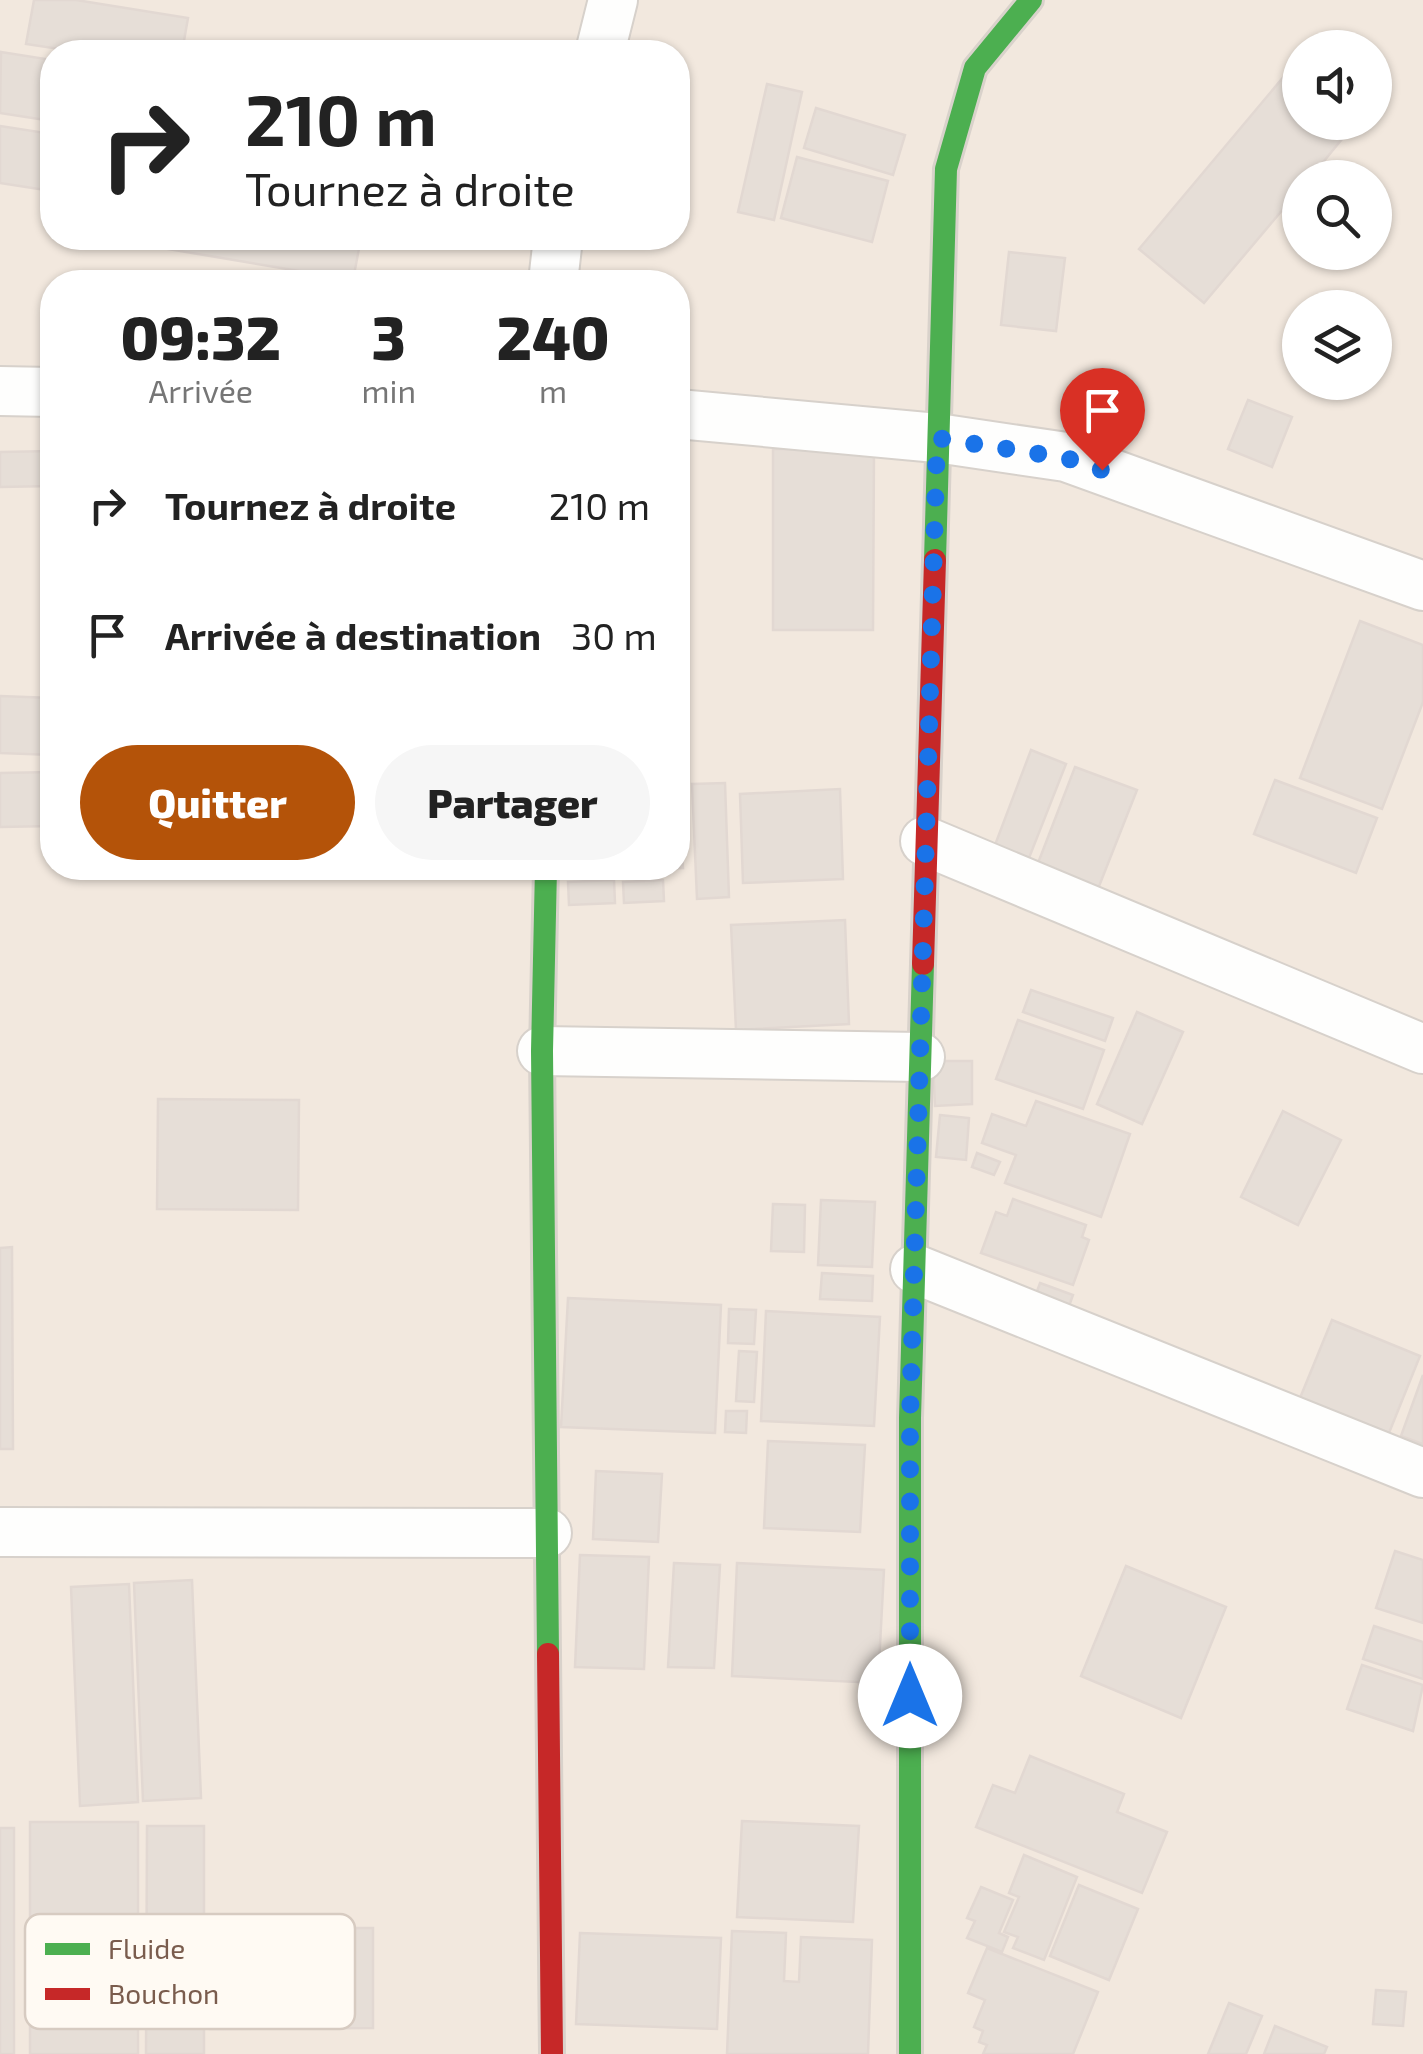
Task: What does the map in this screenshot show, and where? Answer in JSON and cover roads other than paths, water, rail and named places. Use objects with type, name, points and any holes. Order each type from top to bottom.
[{"type":"street","points":[[603,40],[613,0]]},
{"type":"street","points":[[910,2054],[910,1418],[946,169],[975,68],[1031,0]]},
{"type":"street","points":[[0,391],[40,392]]},
{"type":"street","points":[[690,415],[937,438],[1066,458],[1423,586]]},
{"type":"street","points":[[926,841],[1423,1049]]},
{"type":"street","points":[[546,880],[542,1052],[552,2054]]},
{"type":"street","points":[[542,1052],[920,1057]]},
{"type":"street","points":[[915,1269],[1423,1473]]},
{"type":"street","points":[[0,1532],[547,1533]]}]
